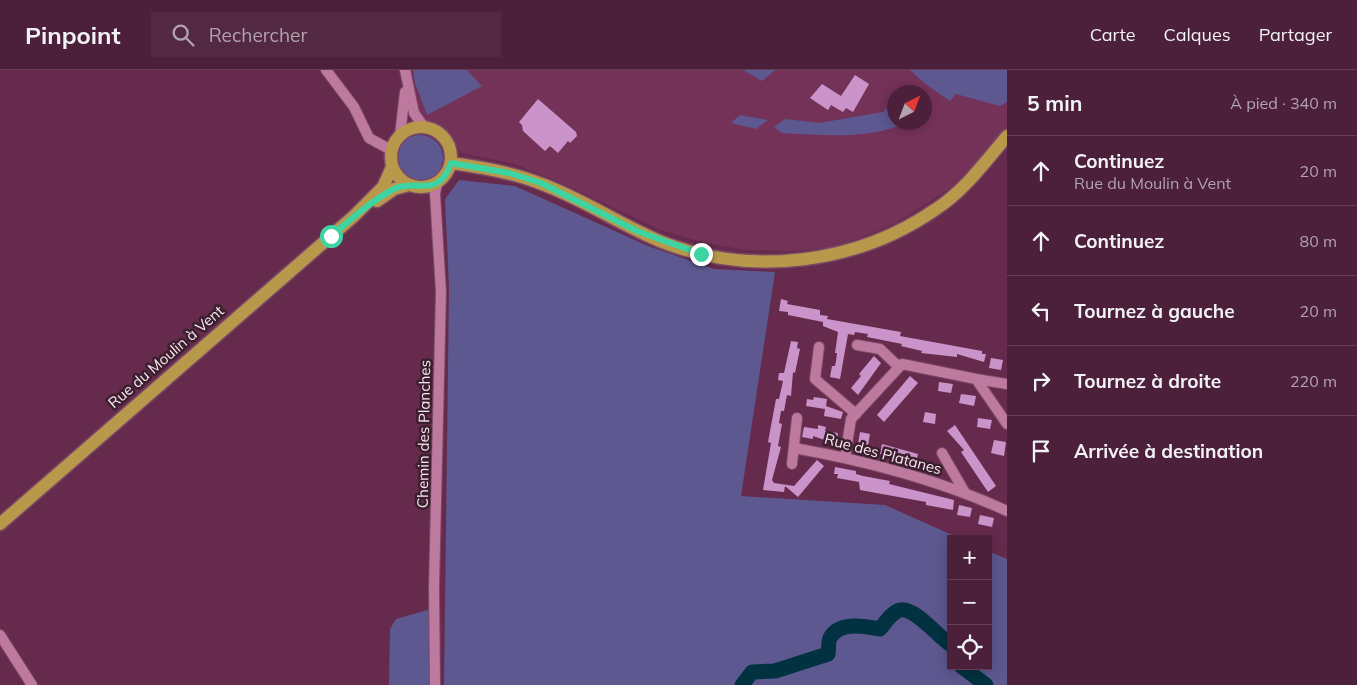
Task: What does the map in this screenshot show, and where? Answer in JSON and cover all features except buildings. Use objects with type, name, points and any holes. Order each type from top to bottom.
[{"type":"main road","points":[[354,216],[383,186],[392,167],[391,150],[400,135],[416,127],[424,127],[436,131],[446,140],[451,155],[451,163],[448,171],[437,183],[419,187],[409,185],[400,179],[392,167]]},
{"type":"main road","points":[[954,195],[1007,136]]},
{"type":"main road","points":[[451,163],[509,173],[541,183],[662,242],[701,254],[748,261],[783,262],[848,250],[902,230],[936,209],[979,178],[1007,149]]},
{"type":"main road","points":[[354,216],[394,189],[409,185]]},
{"type":"main road","name":"Rue du Moulin à Vent","points":[[0,524],[354,216]]},
{"type":"street","points":[[326,70],[354,106],[369,138],[378,145],[391,150]]},
{"type":"street","points":[[405,74],[414,113],[424,127]]},
{"type":"street","points":[[400,135],[404,118],[405,74]]},
{"type":"street","name":"Chemin des Planches","points":[[435,685],[434,587],[441,292],[435,194],[437,183]]},
{"type":"street","points":[[857,345],[880,349],[898,366]]},
{"type":"street","points":[[819,347],[815,379],[856,414]]},
{"type":"street","points":[[844,457],[851,419],[898,366],[902,364],[1007,384]]},
{"type":"street","points":[[976,379],[1007,424]]},
{"type":"street","points":[[792,464],[797,418]]},
{"type":"street","name":"Rue des Platanes","points":[[794,448],[844,457],[964,492],[1007,511]]},
{"type":"street","name":"Rue des Platanes","points":[[942,453],[964,492]]},
{"type":"street","points":[[0,635],[32,685]]},
{"type":"shaded area","points":[[410,70],[1007,70],[1007,128],[980,160],[948,190],[894,224],[837,247],[794,251],[746,250],[701,242],[658,229],[568,186],[515,164],[461,153],[457,145],[420,118],[410,80]]},
{"type":"shaded area","points":[[413,70],[467,70],[482,86],[427,115],[415,83]]},
{"type":"shaded area","points":[[743,70],[775,70],[762,81]]},
{"type":"shaded area","points":[[910,70],[1007,70],[1007,102],[1000,106],[956,94],[950,101],[932,89],[932,85],[924,83]]},
{"type":"shaded area","points":[[887,107],[887,129],[876,132],[845,135],[813,135],[782,133],[774,127],[785,119],[819,123],[883,112]]},
{"type":"shaded area","points":[[740,115],[768,120],[756,129],[731,123]]},
{"type":"shaded area","points":[[420,135],[433,139],[439,145],[443,158],[439,171],[433,177],[420,181],[407,177],[401,171],[397,158],[401,145],[407,139]]},
{"type":"shaded area","points":[[459,180],[515,186],[648,246],[714,269],[775,272],[741,496],[885,505],[952,535],[947,535],[947,670],[992,670],[992,553],[1007,559],[1007,685],[444,685],[449,287],[445,199]]},
{"type":"shaded area","points":[[431,609],[429,685],[389,685],[390,629],[396,619]]},
{"type":"waterway","points":[[742,685],[752,672],[775,671],[828,654],[830,638],[840,629],[853,626],[880,629],[891,615],[900,610],[912,613],[947,642]]},
{"type":"waterway","points":[[966,670],[986,685]]},
{"type":"route","points":[[331,236],[354,216],[394,189],[409,185],[419,187],[437,183],[444,178],[451,163],[509,173],[541,183],[637,231],[662,242],[701,254]]}]
